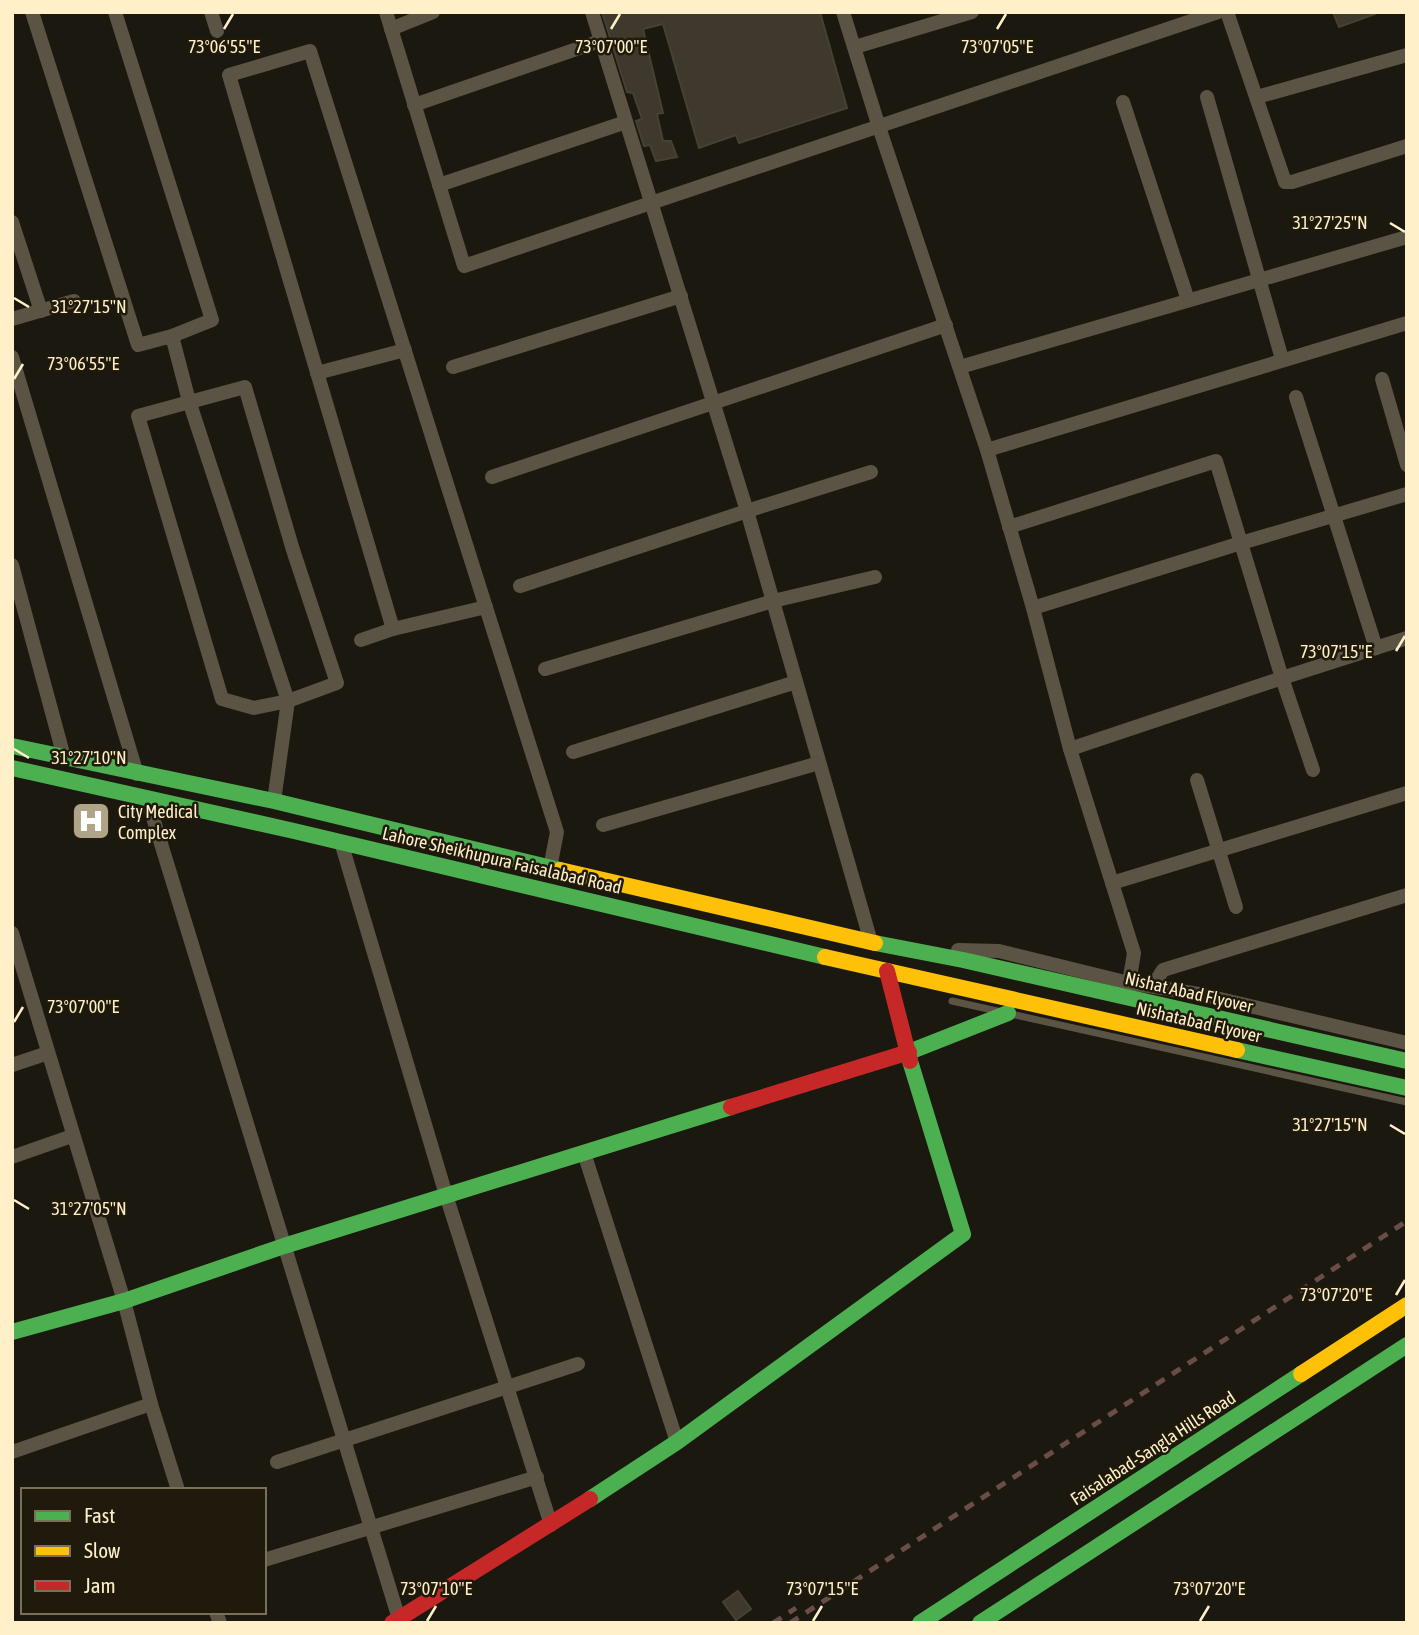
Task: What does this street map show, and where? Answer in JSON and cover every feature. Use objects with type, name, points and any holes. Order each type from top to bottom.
[{"type":"main road","name":"Lahore Sheikhupura Faisalabad Road","points":[[12,746],[274,801],[415,837],[901,949],[963,960]]},
{"type":"main road","name":"Lahore Sheikhupura Faisalabad Road","points":[[12,768],[341,842],[982,994]]},
{"type":"main road","name":"Nishat Abad Flyover","points":[[963,960],[1407,1061]]},
{"type":"main road","points":[[396,1621],[551,1525],[677,1442],[963,1234],[907,1053],[887,971]]},
{"type":"main road","name":"Nishatabad Flyover","points":[[982,994],[1407,1088]]},
{"type":"main road","points":[[12,1332],[124,1301],[284,1246],[907,1053],[1008,1013]]},
{"type":"main road","name":"Faisalabad-Sangla Hills Road","points":[[920,1623],[1407,1305]]},
{"type":"main road","points":[[980,1623],[1407,1345]]},
{"type":"street","points":[[32,12],[138,345],[172,336],[212,320],[116,12]]},
{"type":"street","points":[[211,12],[217,31]]},
{"type":"street","points":[[386,12],[464,267],[1218,12]]},
{"type":"street","points":[[391,29],[433,12]]},
{"type":"street","points":[[592,12],[747,510],[871,942]]},
{"type":"street","points":[[843,12],[987,450],[1070,749],[1134,953],[1129,983]]},
{"type":"street","points":[[855,47],[972,12]]},
{"type":"street","points":[[1227,12],[1285,182],[1407,146]]},
{"type":"street","points":[[414,104],[600,41]]},
{"type":"street","points":[[393,629],[229,75],[310,51],[557,832],[550,868]]},
{"type":"street","points":[[1257,97],[1407,55]]},
{"type":"street","points":[[1207,97],[1282,359]]},
{"type":"street","points":[[1123,102],[1188,300]]},
{"type":"street","points":[[439,185],[626,122]]},
{"type":"street","points":[[12,222],[41,311]]},
{"type":"street","points":[[960,367],[1407,237]]},
{"type":"street","points":[[453,367],[681,296]]},
{"type":"street","points":[[12,319],[74,301]]},
{"type":"street","points":[[987,450],[1407,323]]},
{"type":"street","points":[[492,477],[946,325]]},
{"type":"street","points":[[172,336],[189,401],[288,701],[274,801]]},
{"type":"street","points":[[317,373],[405,350]]},
{"type":"street","points":[[12,357],[137,774]]},
{"type":"street","points":[[1382,379],[1407,464]]},
{"type":"street","points":[[244,387],[293,550],[337,683],[288,701],[254,708],[222,699],[138,416],[189,401],[244,387]]},
{"type":"street","points":[[1296,397],[1376,648]]},
{"type":"street","points":[[1009,527],[1216,461],[1312,770]]},
{"type":"street","points":[[520,586],[747,510],[871,472]]},
{"type":"street","points":[[1033,608],[1407,494]]},
{"type":"street","points":[[12,565],[64,757]]},
{"type":"street","points":[[545,669],[773,601],[875,577]]},
{"type":"street","points":[[361,640],[393,629],[486,607]]},
{"type":"street","points":[[1070,749],[1407,638]]},
{"type":"street","points":[[573,752],[796,682]]},
{"type":"street","points":[[603,825],[820,763]]},
{"type":"street","points":[[1197,780],[1236,907]]},
{"type":"street","points":[[1112,883],[1407,793]]},
{"type":"street","points":[[147,798],[372,1527],[396,1621]]},
{"type":"street","points":[[341,842],[446,1195],[551,1525]]},
{"type":"street","points":[[1153,986],[1163,971],[1407,895]]},
{"type":"street","points":[[12,933],[124,1301],[151,1404],[177,1488]]},
{"type":"street","points":[[901,949],[999,951],[1129,983],[1199,993],[1407,1043]]},
{"type":"street","points":[[12,1065],[48,1053]]},
{"type":"street","points":[[12,1157],[72,1136]]},
{"type":"street","points":[[584,1153],[677,1442]]},
{"type":"street","points":[[277,1462],[578,1364]]},
{"type":"street","points":[[12,1452],[151,1404]]},
{"type":"street","points":[[266,1559],[537,1477]]},
{"type":"lane","points":[[952,1001],[1407,1102]]},
{"type":"building","points":[[602,12],[820,12],[847,108],[739,143],[736,135],[699,148],[663,24],[643,29],[663,113],[657,114],[663,141],[671,141],[677,157],[656,161],[650,145],[644,146],[636,121],[642,119],[633,93],[627,92]]},
{"type":"building","points":[[1333,12],[1375,12],[1375,14],[1339,27]]},
{"type":"building","points":[[738,1591],[751,1609],[736,1620],[723,1602]]},
{"type":"railway","points":[[790,1623],[1407,1221]]},
{"type":"railway","points":[[773,1623],[796,1608]]},
{"type":"traffic: fast","points":[[12,746],[274,801],[560,870]]},
{"type":"traffic: fast","points":[[12,768],[294,831],[825,957]]},
{"type":"traffic: fast","points":[[875,943],[963,960],[1407,1061]]},
{"type":"traffic: fast","points":[[909,1052],[1008,1013]]},
{"type":"traffic: fast","points":[[1237,1050],[1407,1088]]},
{"type":"traffic: fast","points":[[590,1499],[677,1442],[963,1234],[910,1061]]},
{"type":"traffic: fast","points":[[12,1332],[124,1301],[284,1246],[731,1107]]},
{"type":"traffic: fast","points":[[980,1623],[1407,1345]]},
{"type":"traffic: fast","points":[[920,1623],[1301,1374]]},
{"type":"traffic: slow","points":[[560,870],[875,943]]},
{"type":"traffic: slow","points":[[825,957],[1237,1050]]},
{"type":"traffic: slow","points":[[1301,1374],[1407,1305]]},
{"type":"traffic: jam","points":[[887,971],[910,1061]]},
{"type":"traffic: jam","points":[[731,1107],[909,1052]]},
{"type":"traffic: jam","points":[[392,1623],[590,1499]]},
{"type":"place","name":"City Medical Complex","points":[[91,821]]}]
